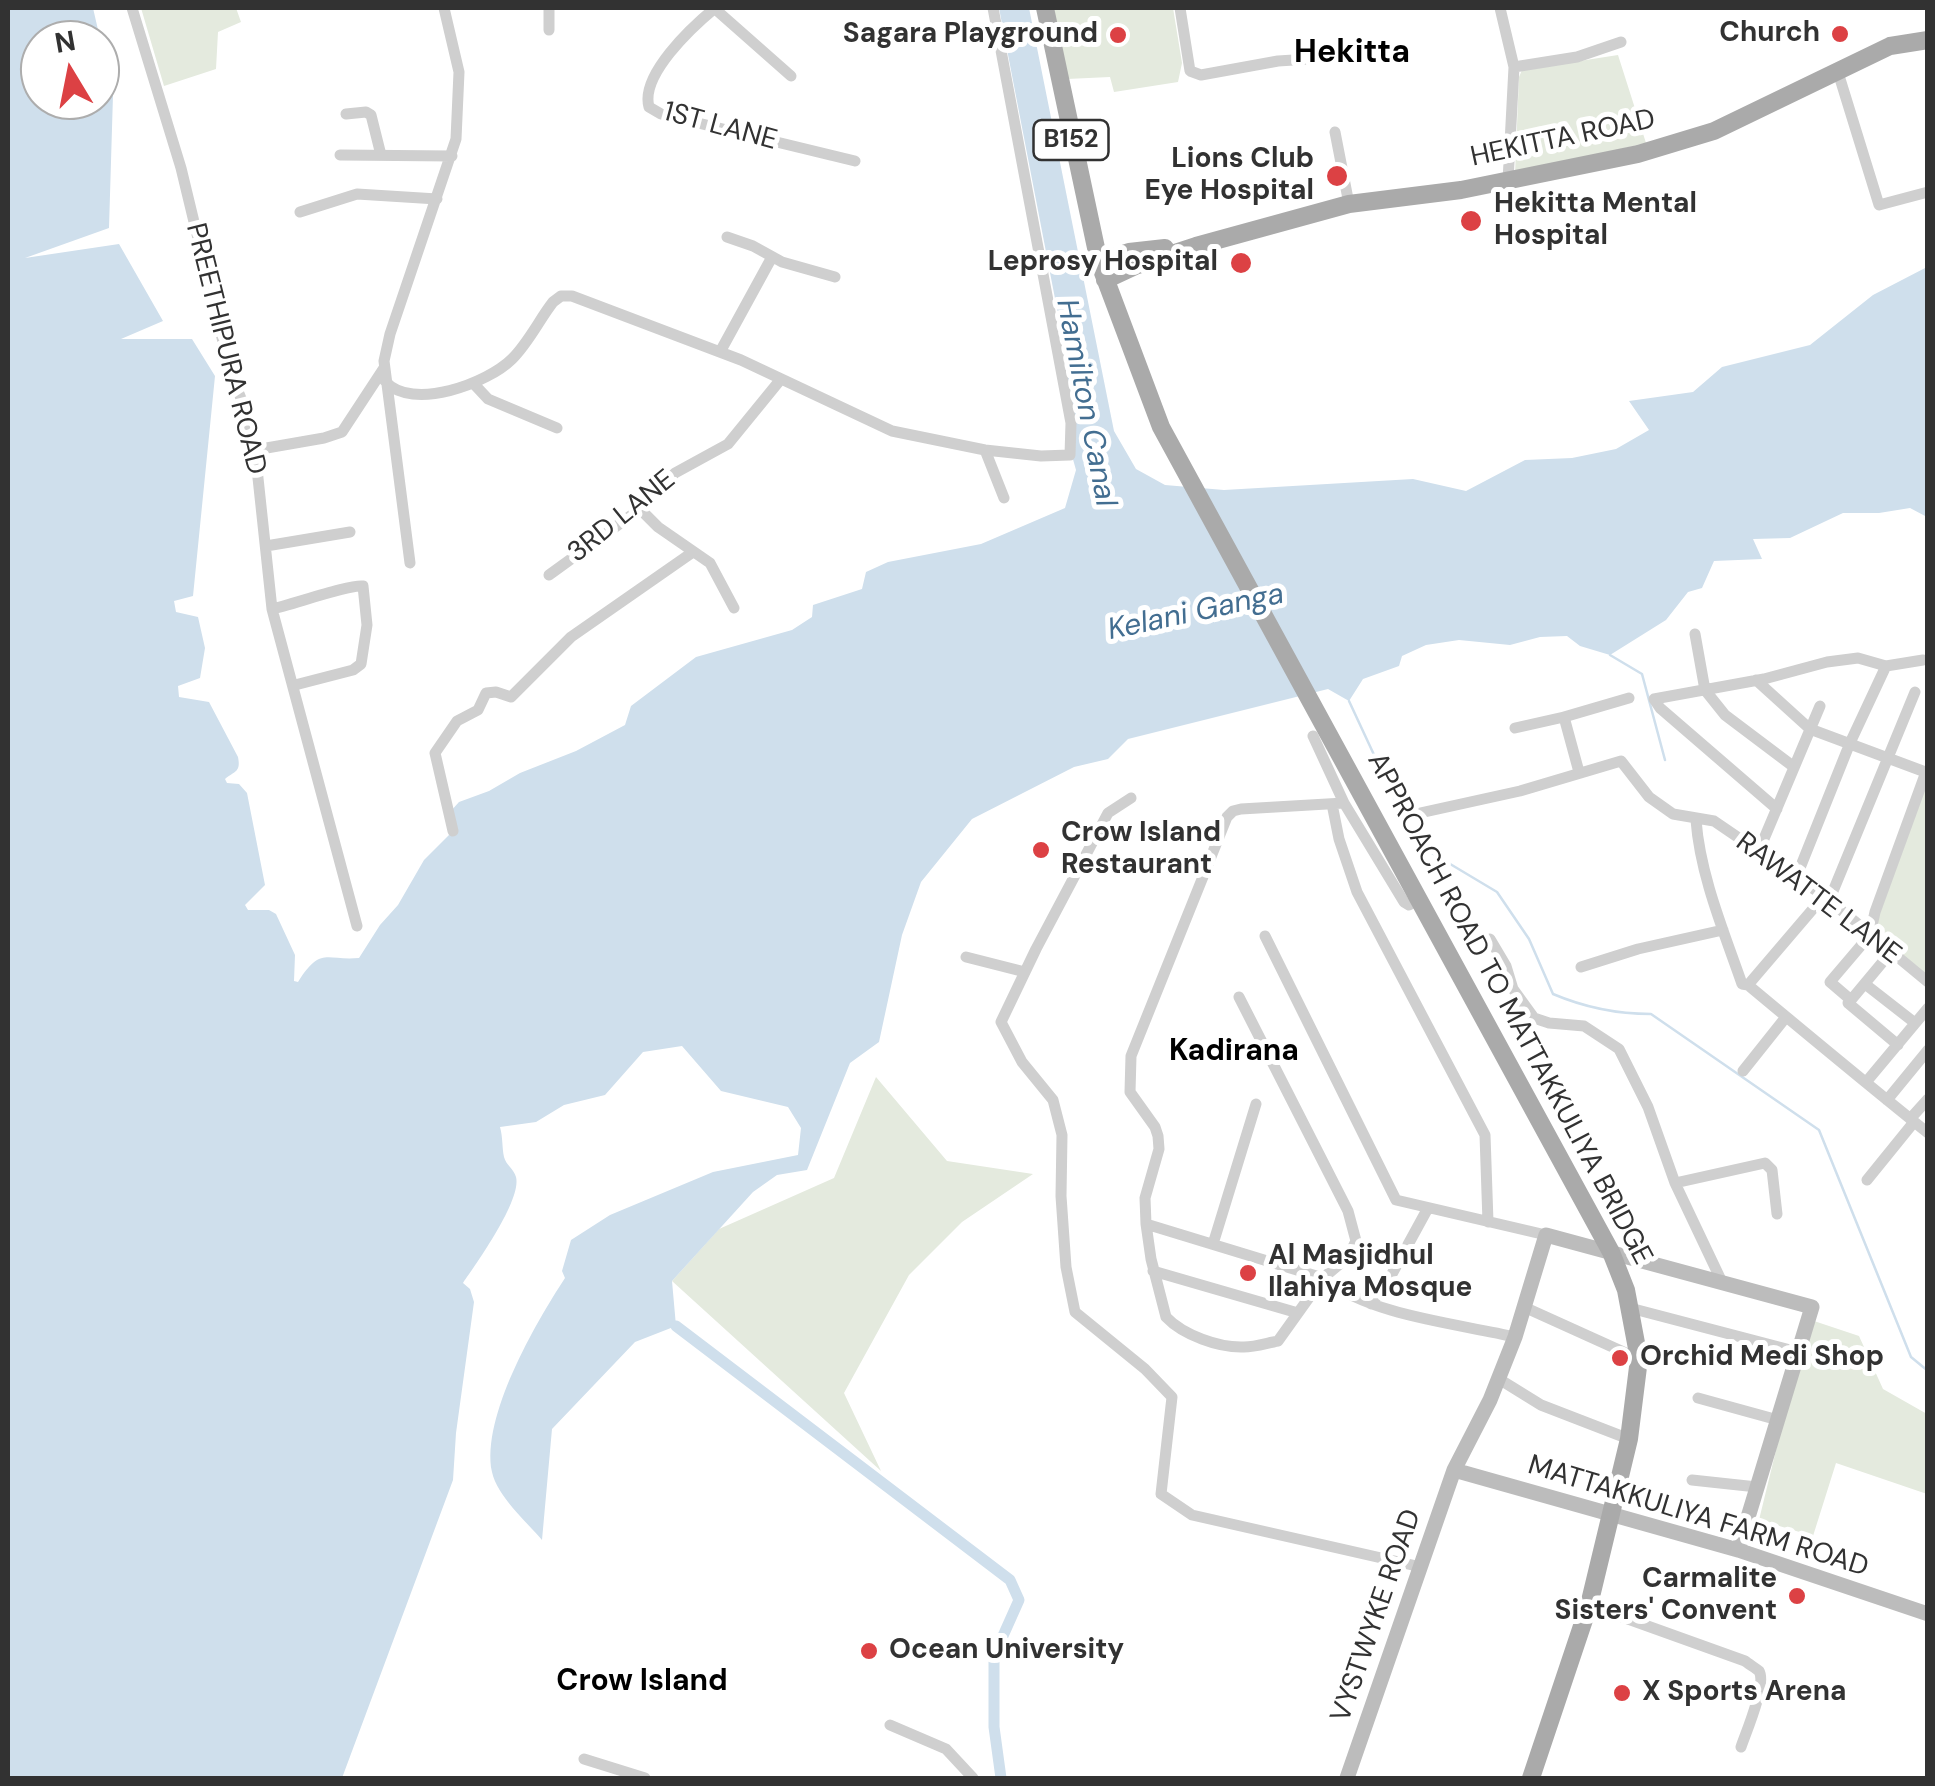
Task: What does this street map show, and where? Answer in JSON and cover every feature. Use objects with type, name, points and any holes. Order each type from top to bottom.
[{"type":"main road","name":"B152","points":[[1045,8],[1102,271]]},
{"type":"main road","name":"HEKITTA ROAD","points":[[1102,271],[1135,266],[1349,204],[1508,181],[1638,154],[1714,131],[1890,46],[1928,40]]},
{"type":"main road","name":"APPROACH ROAD TO MATTAKKULIYA BRIDGE","points":[[1102,271],[1151,405],[1186,476],[1318,710],[1611,1252],[1630,1308],[1639,1358],[1630,1439],[1589,1606],[1531,1778]]},
{"type":"street","name":"PREETHIPURA ROAD","points":[[132,8],[181,168],[230,371],[246,411],[255,450],[272,609],[357,926]]},
{"type":"street","points":[[410,562],[385,375],[390,334],[452,156],[459,120],[458,72],[444,8]]},
{"type":"street","points":[[548,30],[549,8]]},
{"type":"street","points":[[714,8],[791,76]]},
{"type":"street","name":"1ST LANE","points":[[714,8],[658,70],[647,96],[649,107],[660,114],[855,162]]},
{"type":"street","points":[[385,375],[400,393],[421,395],[472,383],[511,360],[552,302],[567,295],[720,352],[892,430],[986,450],[1070,455],[1071,423],[993,8]]},
{"type":"street","points":[[1180,8],[1190,71],[1201,75],[1278,61],[1341,58]]},
{"type":"street","points":[[1500,8],[1514,66],[1508,181]]},
{"type":"street","points":[[1514,66],[1576,58],[1621,42]]},
{"type":"street","points":[[1837,70],[1879,205],[1928,192]]},
{"type":"street","points":[[346,114],[372,115],[381,155]]},
{"type":"street","points":[[1335,132],[1349,204]]},
{"type":"street","points":[[340,155],[452,156]]},
{"type":"street","points":[[300,212],[357,194],[437,198]]},
{"type":"street","points":[[727,237],[836,278]]},
{"type":"street","points":[[720,352],[772,257]]},
{"type":"street","points":[[255,450],[342,432],[385,375]]},
{"type":"street","name":"3RD LANE","points":[[549,575],[640,510],[674,474],[728,444],[780,379]]},
{"type":"street","points":[[472,383],[488,399],[557,428]]},
{"type":"street","points":[[986,450],[1004,498]]},
{"type":"street","points":[[640,510],[714,570],[734,608]]},
{"type":"street","points":[[266,546],[350,532]]},
{"type":"street","points":[[452,832],[436,753],[457,721],[474,714],[486,693],[511,697],[571,637],[693,552]]},
{"type":"street","points":[[272,609],[362,586],[367,625],[360,664],[353,670],[295,686]]},
{"type":"street","points":[[1695,634],[1705,690],[1725,715],[1794,767]]},
{"type":"street","points":[[1777,809],[1654,699],[1858,658],[1886,666],[1922,660]]},
{"type":"street","points":[[1796,878],[1850,743],[1886,666]]},
{"type":"street","points":[[1756,680],[1810,729],[1927,772],[1870,934],[1830,982],[1851,1000]]},
{"type":"street","points":[[1748,985],[1826,899],[1914,692]]},
{"type":"street","points":[[1515,728],[1628,698]]},
{"type":"street","points":[[1758,852],[1820,706]]},
{"type":"street","points":[[1564,716],[1580,772]]},
{"type":"street","points":[[1313,736],[1338,804],[1404,902],[1409,905],[1418,900]]},
{"type":"street","points":[[1420,813],[1512,793],[1621,762],[1649,797],[1673,814],[1696,820]]},
{"type":"street","points":[[1131,798],[1108,814],[1001,1022],[1022,1062],[1054,1100],[1062,1135],[1066,1267],[1075,1312],[1145,1369],[1172,1398],[1161,1494],[1192,1515],[1421,1567]]},
{"type":"street","points":[[1338,804],[1339,840],[1357,892],[1485,1135],[1488,1222]]},
{"type":"street","points":[[1239,997],[1352,1225],[1356,1241],[1348,1257],[1323,1278],[1278,1342],[1244,1348],[1194,1335],[1166,1317],[1146,1224],[1145,1198],[1159,1149],[1158,1136],[1130,1092],[1130,1056],[1227,817],[1241,809],[1338,804]]},
{"type":"street","name":"RAWATTE LANE","points":[[1928,982],[1796,878],[1714,822],[1696,820],[1697,837],[1742,984],[1928,1133]]},
{"type":"street","points":[[1581,966],[1724,930]]},
{"type":"street","points":[[1264,936],[1396,1200],[1546,1235],[1812,1308],[1738,1550]]},
{"type":"street","points":[[1490,939],[1506,966],[1513,989],[1534,1018],[1584,1026],[1619,1049],[1648,1106],[1674,1183],[1722,1282]]},
{"type":"street","points":[[1891,952],[1848,1003],[1898,1045]]},
{"type":"street","points":[[966,957],[1025,972]]},
{"type":"street","points":[[1866,984],[1915,1024]]},
{"type":"street","points":[[1867,1081],[1928,1008]]},
{"type":"street","points":[[1743,1070],[1786,1017]]},
{"type":"street","points":[[1887,1100],[1928,1050]]},
{"type":"street","points":[[1867,1180],[1928,1100]]},
{"type":"street","points":[[1214,1244],[1256,1104]]},
{"type":"street","points":[[1674,1183],[1765,1163],[1772,1170],[1778,1214]]},
{"type":"street","points":[[1372,1304],[1428,1208]]},
{"type":"street","points":[[1146,1224],[1323,1278],[1344,1294],[1372,1304],[1515,1337]]},
{"type":"street","name":"VYSTWYKE ROAD","points":[[1347,1778],[1454,1470],[1515,1337],[1546,1235]]},
{"type":"street","points":[[1154,1271],[1298,1313]]},
{"type":"street","points":[[1524,1307],[1639,1358]]},
{"type":"street","points":[[1630,1308],[1798,1352]]},
{"type":"street","points":[[1499,1379],[1541,1404],[1630,1439]]},
{"type":"street","points":[[1698,1398],[1778,1420]]},
{"type":"street","name":"MATTAKKULIYA FARM ROAD","points":[[1454,1470],[1738,1550],[1928,1614]]},
{"type":"street","points":[[1692,1480],[1758,1488]]},
{"type":"street","points":[[1589,1606],[1732,1656],[1758,1671],[1762,1681],[1741,1747]]},
{"type":"street","points":[[890,1725],[946,1748],[973,1778]]},
{"type":"street","points":[[584,1760],[645,1778]]},
{"type":"shaded area","points":[[141,8],[236,8],[241,22],[218,32],[216,69],[164,86]]},
{"type":"shaded area","name":"Sagara Playground","points":[[1052,8],[1173,8],[1182,63],[1178,82],[1114,92],[1110,77],[1067,79]]},
{"type":"shaded area","points":[[1618,55],[1646,143],[1515,174],[1522,70]]},
{"type":"shaded area","points":[[1927,779],[1927,975],[1870,931]]},
{"type":"shaded area","points":[[876,1077],[947,1161],[1033,1174],[962,1222],[909,1275],[844,1393],[881,1471],[672,1281],[719,1229],[834,1178]]},
{"type":"shaded area","points":[[1808,1319],[1859,1336],[1883,1389],[1927,1414],[1927,1494],[1836,1463],[1813,1536],[1759,1520]]},
{"type":"water","points":[[8,8],[93,8],[96,20],[20,20],[20,120],[112,120],[109,228],[25,258],[119,244],[163,321],[121,339],[192,339],[215,376],[193,596],[174,601],[176,612],[198,617],[205,648],[200,678],[178,686],[179,697],[209,702],[238,757],[238,768],[225,779],[227,783],[239,784],[247,793],[265,885],[245,905],[248,910],[276,914],[295,955],[294,981],[298,982],[318,959],[359,958],[398,905],[424,860],[453,831],[450,812],[459,802],[625,725],[631,706],[696,657],[792,630],[812,617],[813,605],[862,589],[866,572],[888,562],[981,544],[1065,508],[1076,470],[1067,438],[1063,340],[999,8],[1029,8],[1114,431],[1136,469],[1165,485],[1224,490],[1413,479],[1466,491],[1525,460],[1572,458],[1616,449],[1649,430],[1629,401],[1693,392],[1722,367],[1810,345],[1873,295],[1927,267],[1927,517],[1910,508],[1843,513],[1790,538],[1753,539],[1762,559],[1714,561],[1702,588],[1688,592],[1666,620],[1610,655],[1580,646],[1567,636],[1540,637],[1510,645],[1459,640],[1426,645],[1402,656],[1399,666],[1363,679],[1349,701],[1328,689],[1128,739],[1108,759],[1074,767],[972,819],[921,882],[902,935],[879,1042],[850,1063],[807,1170],[777,1175],[753,1192],[672,1281],[676,1326],[635,1342],[552,1429],[542,1540],[500,1490],[492,1472],[491,1450],[502,1399],[513,1372],[565,1278],[562,1271],[571,1240],[610,1215],[713,1172],[798,1155],[801,1128],[788,1107],[721,1091],[682,1046],[643,1052],[605,1095],[564,1105],[536,1122],[500,1127],[504,1157],[515,1174],[516,1187],[497,1232],[463,1283],[470,1289],[474,1302],[453,1480],[342,1778],[8,1778]]},
{"type":"waterway","points":[[1610,655],[1642,674],[1665,760]]},
{"type":"waterway","points":[[1349,701],[1415,843],[1497,892],[1529,939],[1553,994],[1601,1009],[1651,1014],[1819,1130],[1911,1357],[1928,1371]]},
{"type":"waterway","points":[[676,1326],[1010,1580],[1019,1600],[994,1656],[994,1727],[1001,1778]]},
{"type":"place","name":"Church","points":[[1840,34]]},
{"type":"place","name":"Sagara Playground","points":[[1118,35]]},
{"type":"place","name":"Lions Club Eye Hospital","points":[[1337,176]]},
{"type":"place","name":"Hekitta Mental Hospital","points":[[1471,221]]},
{"type":"place","name":"Leprosy Hospital","points":[[1241,263]]},
{"type":"place","name":"Crow Island Restaurant","points":[[1041,850]]},
{"type":"place","name":"Al Masjidhul Ilahiya Mosque","points":[[1248,1273]]},
{"type":"place","name":"Orchid Medi Shop","points":[[1620,1358]]},
{"type":"place","name":"Carmalite Sisters' Convent","points":[[1797,1596]]},
{"type":"place","name":"Ocean University","points":[[869,1651]]},
{"type":"place","name":"X Sports Arena","points":[[1622,1693]]},
{"type":"district","name":"Hekitta","points":[[1352,54]]},
{"type":"district","name":"Kadirana","points":[[1234,1052]]},
{"type":"district","name":"Crow Island","points":[[642,1682]]},
{"type":"water label","name":"Hamilton Canal","points":[[1085,403]]},
{"type":"water label","name":"Kelani Ganga","points":[[1196,613]]}]
